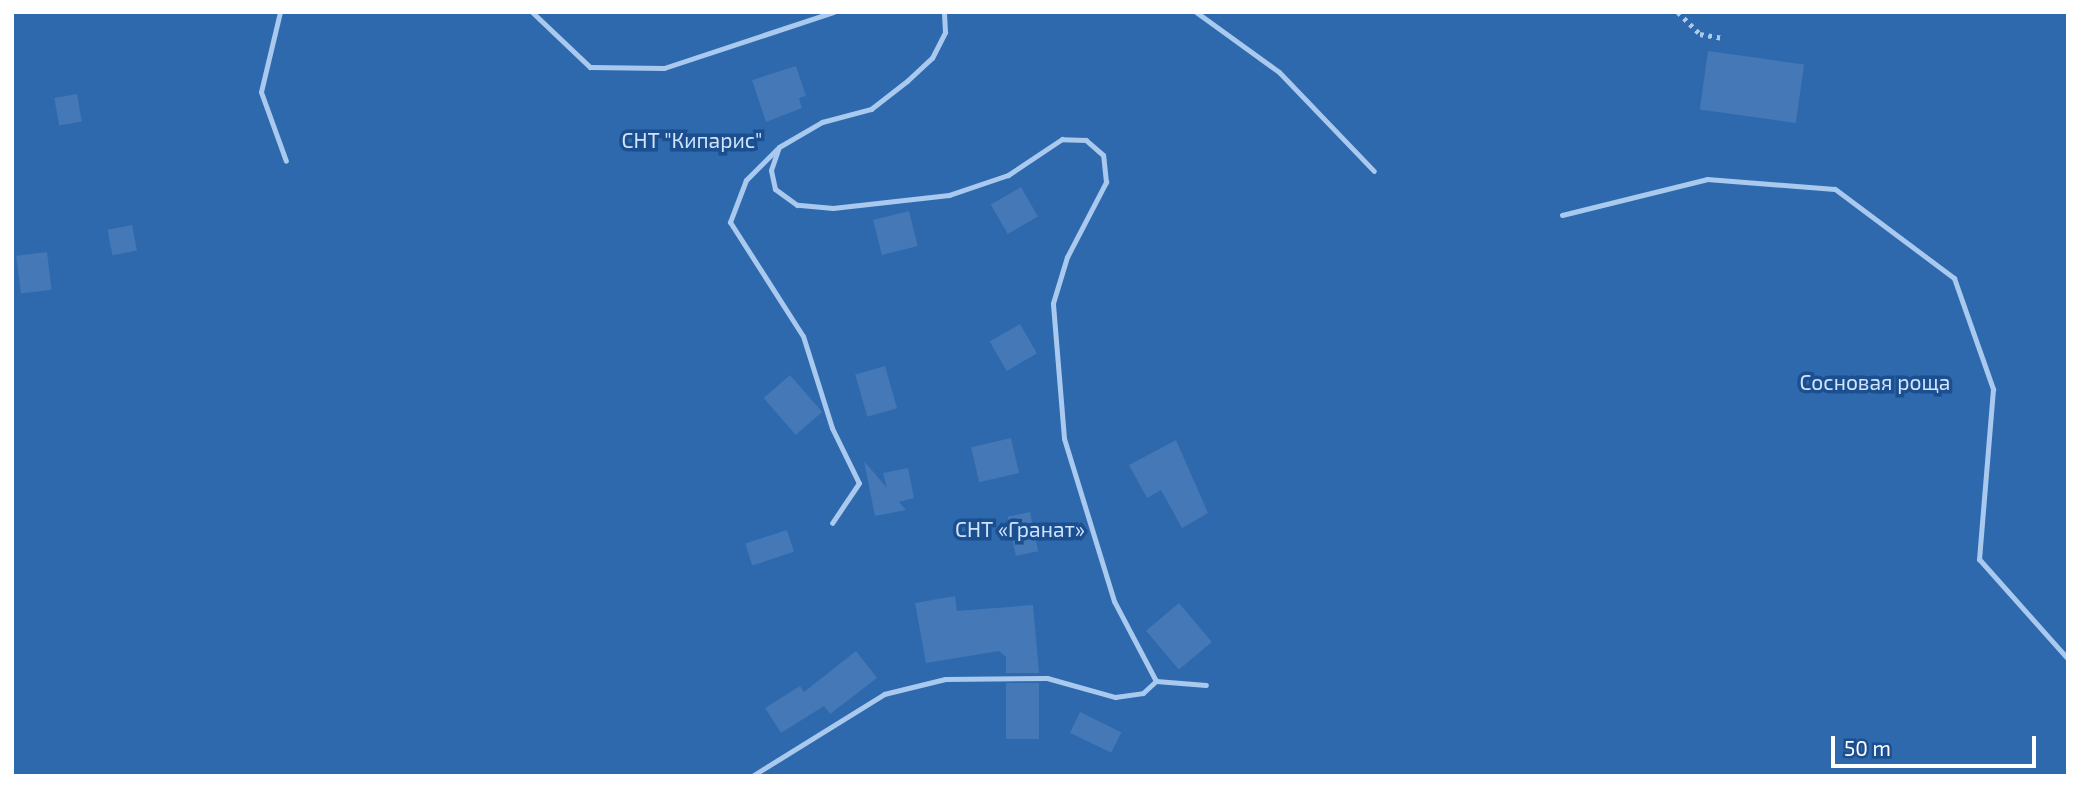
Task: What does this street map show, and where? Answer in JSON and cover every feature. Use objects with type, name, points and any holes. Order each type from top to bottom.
[{"type":"lane","points":[[279,12],[261,92],[286,161]]},
{"type":"lane","points":[[532,12],[590,66],[664,68],[833,12]]},
{"type":"lane","points":[[832,523],[859,483],[832,428],[803,336],[730,222],[746,180],[779,147],[821,122],[871,108],[932,58],[946,32],[944,12]]},
{"type":"lane","points":[[1196,12],[1279,72],[1374,171]]},
{"type":"lane","points":[[779,147],[771,170],[775,189],[797,205],[833,208],[949,195],[1009,175],[1062,139],[1086,140],[1102,155],[1106,182],[1067,257],[1054,303],[1064,438],[1114,601],[1156,681]]},
{"type":"lane","points":[[1562,215],[1707,179],[1835,189],[1954,278],[1993,388],[1979,559],[2068,659]]},
{"type":"lane","points":[[752,776],[884,694],[945,679],[1047,678],[1115,697],[1143,693],[1156,681],[1206,685]]},
{"type":"path","points":[[1678,12],[1700,34],[1722,38]]},
{"type":"green space","points":[[12,12],[2068,12],[2068,776],[12,776]]},
{"type":"building","points":[[1708,51],[1804,64],[1796,123],[1700,109]]},
{"type":"building","points":[[796,66],[806,96],[799,98],[802,108],[766,122],[752,80]]},
{"type":"building","points":[[77,94],[82,122],[59,126],[54,98]]},
{"type":"building","points":[[1021,187],[1038,216],[1008,234],[991,204]]},
{"type":"building","points":[[909,211],[918,246],[882,255],[873,220]]},
{"type":"building","points":[[132,225],[137,251],[112,255],[107,230]]},
{"type":"building","points":[[47,252],[52,290],[21,293],[16,256]]},
{"type":"building","points":[[1020,324],[1037,353],[1007,371],[990,342]]},
{"type":"building","points":[[885,366],[897,408],[867,417],[855,375]]},
{"type":"building","points":[[790,375],[822,412],[796,435],[764,398]]},
{"type":"building","points":[[1011,438],[1019,473],[979,482],[971,447]]},
{"type":"building","points":[[1176,440],[1208,513],[1182,528],[1161,490],[1147,498],[1129,465]]},
{"type":"building","points":[[864,461],[887,488],[883,473],[908,468],[914,498],[899,502],[906,510],[875,516]]},
{"type":"building","points":[[1030,512],[1038,551],[1016,556],[1008,517]]},
{"type":"building","points":[[787,530],[794,552],[752,565],[745,544]]},
{"type":"building","points":[[955,596],[957,611],[1033,605],[1039,673],[1006,673],[1006,657],[999,651],[926,663],[915,603]]},
{"type":"building","points":[[1179,603],[1212,642],[1179,670],[1146,631]]},
{"type":"building","points":[[856,651],[877,678],[830,714],[824,706],[781,733],[765,708],[800,686],[804,692]]},
{"type":"building","points":[[1006,683],[1039,683],[1039,739],[1006,739]]},
{"type":"building","points":[[1080,712],[1121,732],[1111,753],[1070,733]]},
{"type":"park label","name":"СНТ \"Кипарис\"","points":[[692,140]]},
{"type":"park label","name":"Сосновая роща","points":[[1875,382]]},
{"type":"park label","name":"СНТ «Гранат»","points":[[1020,529]]}]
